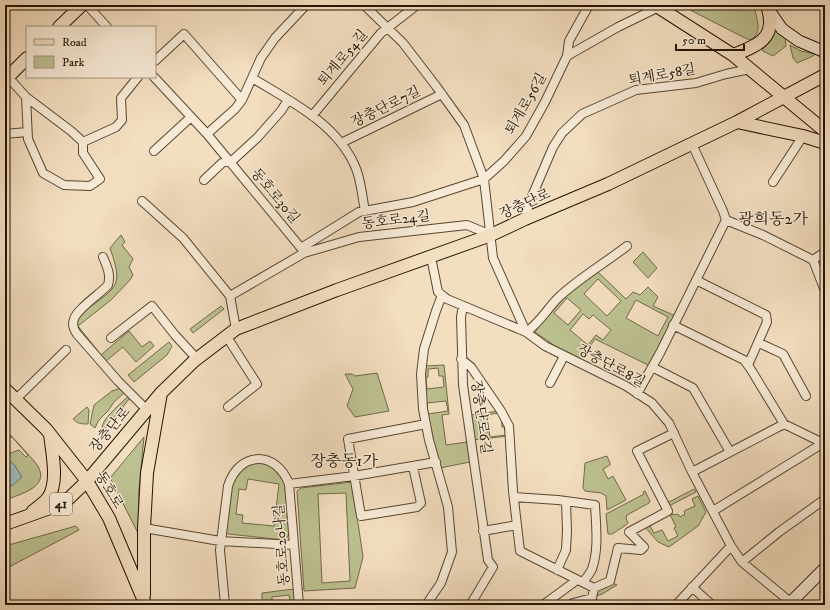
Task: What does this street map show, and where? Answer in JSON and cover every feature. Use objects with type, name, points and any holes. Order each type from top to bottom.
[{"type":"main road","points":[[60,26],[82,5]]},
{"type":"main road","points":[[661,6],[733,55],[825,131]]},
{"type":"main road","points":[[733,55],[748,49],[766,38],[770,27],[771,18],[767,7]]},
{"type":"main road","points":[[767,7],[782,29],[799,41],[825,52]]},
{"type":"main road","points":[[6,78],[26,59]]},
{"type":"main road","name":"장충단로","points":[[5,524],[64,503],[87,481],[161,393],[197,359],[236,329],[337,290],[491,235],[608,184],[692,144],[825,75]]},
{"type":"main road","points":[[737,122],[803,136],[825,143]]},
{"type":"main road","name":"동호로","points":[[5,389],[48,432],[87,481],[109,518],[144,603]]},
{"type":"main road","points":[[144,603],[144,528],[147,473],[161,393]]},
{"type":"main road","points":[[28,516],[47,499],[52,489],[54,469],[48,432]]},
{"type":"main road","points":[[790,604],[824,569]]},
{"type":"street","points":[[87,5],[106,26]]},
{"type":"street","points":[[207,134],[235,110],[242,100],[261,58],[275,38],[306,5]]},
{"type":"street","name":"장충단로7길","points":[[364,5],[403,43],[464,125],[484,179],[491,235]]},
{"type":"street","name":"퇴계로54길","points":[[312,116],[381,33],[418,5]]},
{"type":"street","name":"퇴계로56길","points":[[302,251],[359,212],[413,202],[484,179],[504,161],[526,136],[545,102],[567,56],[569,41],[589,5]]},
{"type":"street","points":[[567,56],[618,27],[661,6]]},
{"type":"street","points":[[156,60],[184,34],[242,100]]},
{"type":"street","name":"퇴계로58길","points":[[525,219],[530,201],[553,147],[562,133],[582,114],[636,90],[696,83],[750,69]]},
{"type":"street","points":[[6,78],[26,97],[83,142],[83,153],[100,179],[90,186],[64,184],[43,173],[28,139],[26,97]]},
{"type":"street","points":[[83,142],[116,127],[122,120],[121,98],[137,78]]},
{"type":"street","name":"동호로30길","points":[[155,78],[207,134],[302,251]]},
{"type":"street","points":[[252,78],[324,124],[340,143],[355,167],[365,211]]},
{"type":"street","name":"장충단로7길","points":[[340,143],[442,94]]},
{"type":"street","points":[[204,180],[222,163],[237,156],[269,126],[288,100]]},
{"type":"street","points":[[154,152],[191,117]]},
{"type":"street","points":[[5,134],[27,132]]},
{"type":"street","points":[[772,182],[803,136]]},
{"type":"street","points":[[637,394],[674,325],[726,220],[692,144]]},
{"type":"street","points":[[142,201],[183,238],[230,296],[236,329]]},
{"type":"street","points":[[726,220],[813,260],[825,291]]},
{"type":"street","name":"동호로24길","points":[[230,296],[302,251],[359,237],[467,225],[491,235]]},
{"type":"street","name":"장충단로8길","points":[[491,235],[493,258],[526,332]]},
{"type":"street","points":[[526,332],[534,327],[565,291],[627,246]]},
{"type":"street","points":[[813,260],[825,252]]},
{"type":"street","points":[[103,257],[109,271],[110,279],[108,285],[76,315],[73,322],[74,328],[77,334],[118,381],[146,409]]},
{"type":"street","points":[[426,605],[441,583],[452,552],[448,507],[429,440],[423,409],[421,374],[424,349],[442,295],[438,292],[431,257]]},
{"type":"street","points":[[696,280],[766,315],[767,322],[748,365]]},
{"type":"street","name":"장충단로8길","points":[[442,295],[447,299],[526,332],[545,346],[626,386],[652,404],[669,423],[692,472],[731,546],[742,562],[790,604]]},
{"type":"street","points":[[111,338],[152,306],[175,335],[197,359]]},
{"type":"street","name":"장충단로6길","points":[[464,306],[461,316],[461,359],[463,385],[476,469],[483,531],[488,560],[493,567],[472,602],[476,605]]},
{"type":"street","points":[[674,325],[744,360],[784,424],[824,442]]},
{"type":"street","points":[[226,337],[258,384],[228,407]]},
{"type":"street","points":[[759,343],[782,354],[806,396]]},
{"type":"street","points":[[16,399],[66,350]]},
{"type":"street","points":[[550,383],[564,356]]},
{"type":"street","points":[[461,359],[471,367],[501,411],[509,426],[514,497],[520,551],[594,588]]},
{"type":"street","points":[[652,367],[693,388],[730,452]]},
{"type":"street","points":[[413,467],[420,503],[417,507],[361,516],[348,440],[426,424]]},
{"type":"street","points":[[692,472],[784,424]]},
{"type":"street","points":[[594,588],[610,581],[618,548],[641,550],[644,547],[629,532],[668,511],[637,451],[674,433]]},
{"type":"street","points":[[713,511],[824,442]]},
{"type":"street","name":"동호로20나길","points":[[220,542],[228,486],[231,476],[237,468],[252,460],[266,460],[278,466],[286,475],[289,484],[299,605]]},
{"type":"street","name":"동호로20나길","points":[[289,484],[354,476],[436,462]]},
{"type":"street","points":[[514,497],[595,505],[597,535],[592,570],[580,581],[543,605]]},
{"type":"street","points":[[742,562],[779,532],[825,499]]},
{"type":"street","points":[[558,570],[566,550],[566,501]]},
{"type":"street","points":[[483,531],[517,525]]},
{"type":"street","points":[[144,528],[220,542],[294,545]]},
{"type":"street","points":[[220,542],[225,605]]},
{"type":"street","points":[[676,605],[731,546]]},
{"type":"street","points":[[570,605],[592,598],[594,588]]},
{"type":"street","points":[[692,588],[712,605]]},
{"type":"green space","points":[[754,5],[758,25],[757,33],[750,40],[743,37],[692,11],[690,6]]},
{"type":"green space","points":[[775,26],[785,38],[786,46],[773,56],[762,50],[773,37]]},
{"type":"green space","points":[[790,45],[801,51],[815,54],[797,63],[793,58]]},
{"type":"green space","points":[[121,235],[125,242],[122,245],[133,259],[129,267],[133,275],[111,300],[78,326],[98,351],[96,353],[77,332],[77,323],[81,315],[86,310],[114,287],[117,274],[110,248]]},
{"type":"green space","points":[[643,252],[657,268],[648,278],[633,262]]},
{"type":"green space","points":[[598,272],[626,299],[633,292],[640,295],[648,287],[658,297],[653,306],[678,317],[652,367],[595,339],[581,359],[555,346],[535,332],[563,298],[588,277]],"holes":[[[598,279],[621,301],[607,316],[584,294]],[[567,298],[581,310],[568,325],[554,313]],[[636,300],[668,317],[658,336],[626,318]],[[583,314],[589,319],[593,315],[611,330],[603,340],[596,335],[588,345],[570,330]]]},
{"type":"green space","points":[[221,306],[224,309],[193,333],[190,329]]},
{"type":"green space","points":[[129,331],[142,347],[150,341],[154,346],[136,362],[123,347],[106,361],[101,355]]},
{"type":"green space","points":[[169,342],[172,346],[167,355],[134,382],[128,375]]},
{"type":"green space","points":[[444,365],[449,414],[442,415],[446,445],[467,442],[470,462],[440,468],[432,444],[427,418],[425,366]],"holes":[[[438,368],[439,376],[443,376],[444,387],[427,389],[426,378],[428,377],[428,369]],[[446,401],[448,411],[428,414],[427,403]]]},
{"type":"green space","points":[[377,373],[389,411],[355,417],[347,406],[353,389],[345,374],[352,374],[355,376]]},
{"type":"green space","points":[[121,388],[125,392],[114,402],[99,420],[95,428],[90,424],[94,405],[112,391]]},
{"type":"green space","points":[[129,396],[130,398],[103,431],[102,425],[104,421],[114,409]]},
{"type":"green space","points":[[87,407],[89,410],[88,424],[76,422],[73,419]]},
{"type":"green space","points":[[499,411],[507,425],[508,436],[473,440],[470,415]],"holes":[[[498,413],[501,417],[502,427],[504,427],[506,435],[490,437],[487,415]]]},
{"type":"green space","points":[[5,430],[7,431],[35,462],[40,470],[41,477],[38,483],[27,492],[5,500],[5,455],[19,450],[26,457],[28,455],[12,437],[5,439]]},
{"type":"green space","points":[[144,437],[139,489],[138,533],[110,478]]},
{"type":"green space","points":[[607,456],[610,465],[603,469],[608,479],[613,476],[626,500],[607,510],[606,496],[601,493],[585,491],[583,488],[585,463]]},
{"type":"green space","points":[[262,459],[286,475],[290,533],[285,540],[228,534],[222,528],[228,486],[237,468]],"holes":[[[248,479],[279,484],[274,526],[242,523],[243,515],[236,514],[239,489],[246,490]]]},
{"type":"green space","points":[[352,482],[363,557],[355,588],[304,591],[297,491],[301,488]],"holes":[[[346,493],[350,581],[322,583],[318,494]]]},
{"type":"green space","points":[[694,489],[696,492],[669,506],[673,515],[678,514],[680,517],[685,514],[684,511],[695,506],[692,499],[698,496],[706,512],[698,526],[669,547],[658,542],[645,527],[649,524],[654,533],[662,530],[668,541],[678,536],[674,528],[676,527],[665,504]]},
{"type":"green space","points":[[645,491],[650,501],[649,503],[627,515],[626,518],[628,523],[626,525],[612,534],[608,534],[606,514],[644,494],[643,492]]},
{"type":"green space","points":[[76,526],[79,530],[11,566],[5,571],[5,546]]},
{"type":"green space","points":[[610,582],[617,585],[602,594],[593,597],[594,590]]},
{"type":"green space","points":[[294,589],[295,605],[291,605],[289,595],[272,597],[272,605],[262,605],[262,593]]},
{"type":"water","points":[[11,462],[22,477],[13,485],[5,488],[5,463]]},
{"type":"district","name":"광희동2가","points":[[773,219]]},
{"type":"district","name":"장충동1가","points":[[344,461]]}]
